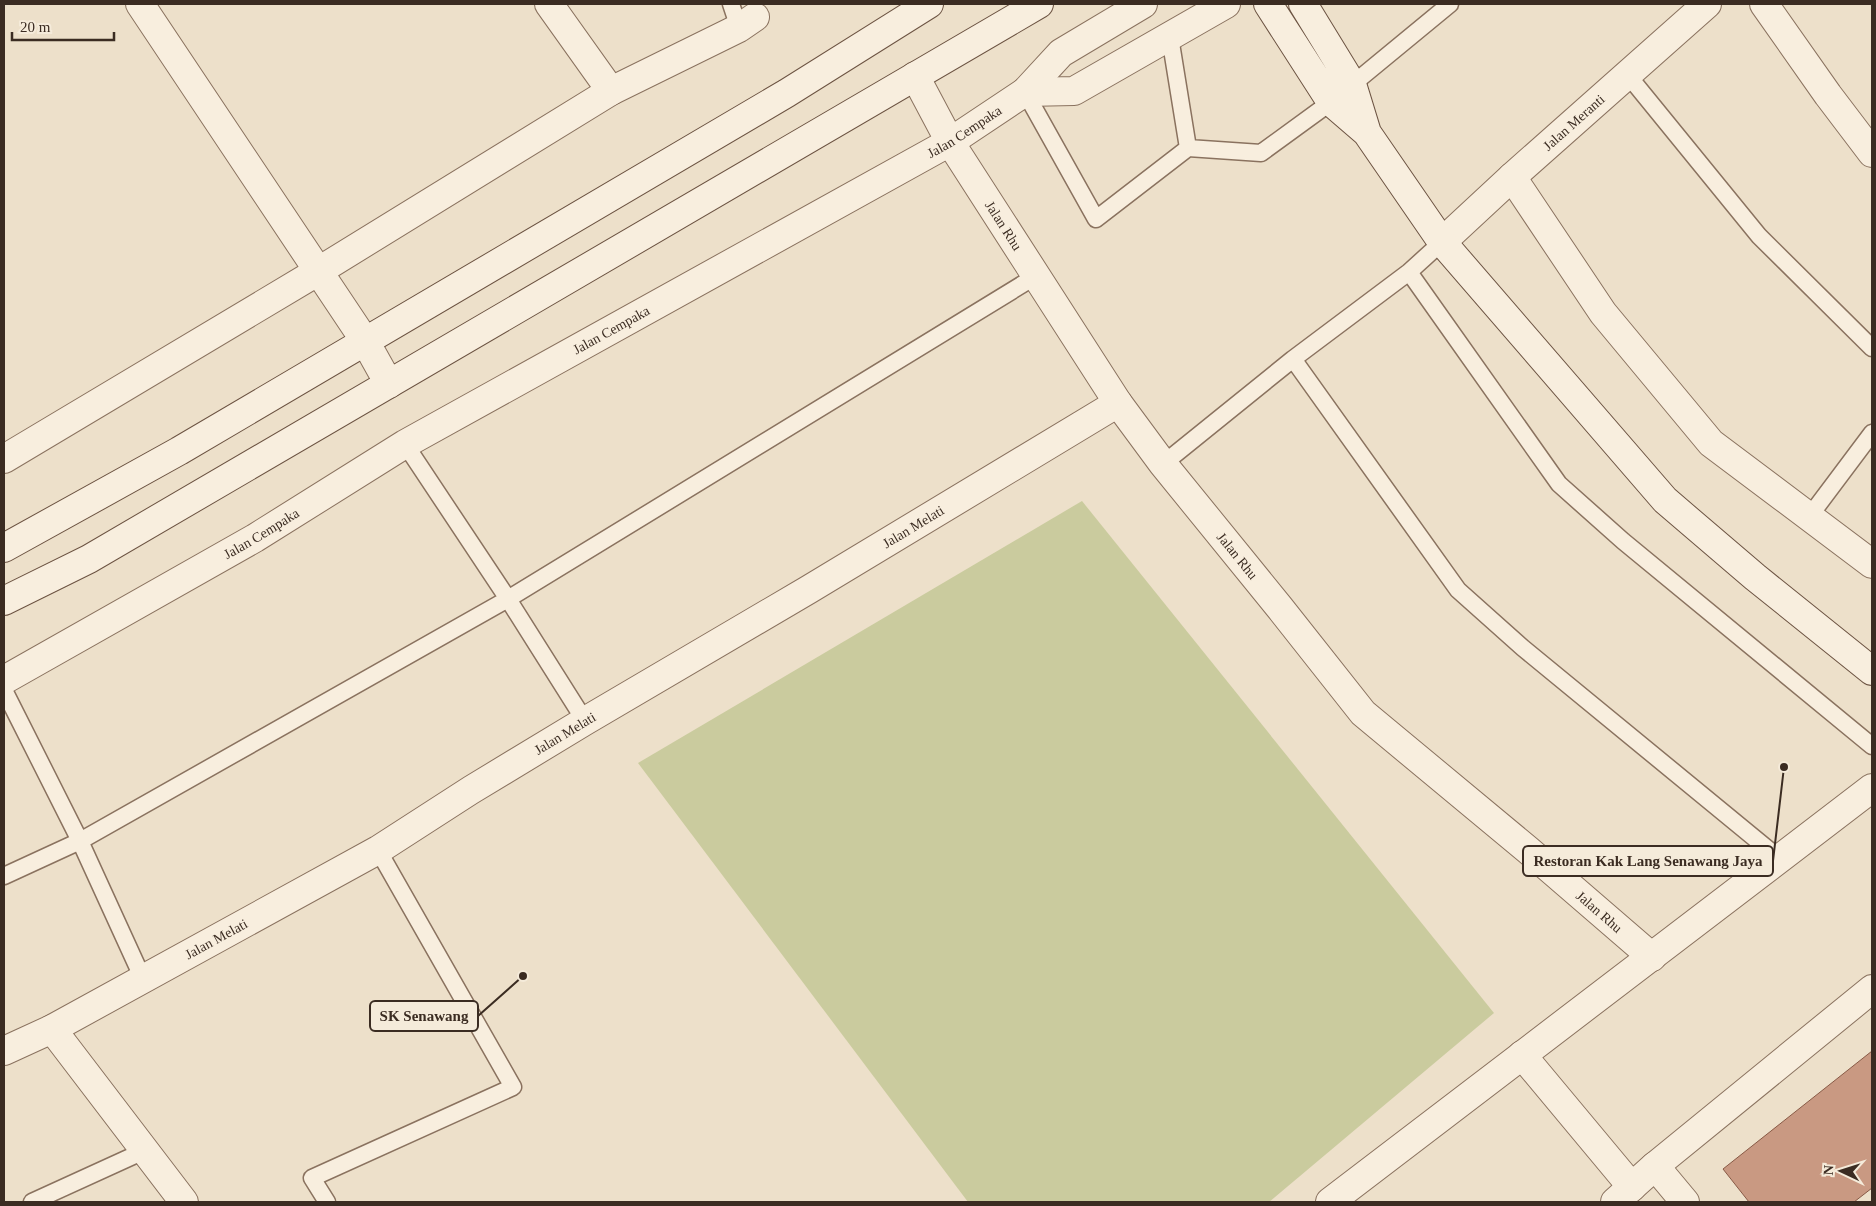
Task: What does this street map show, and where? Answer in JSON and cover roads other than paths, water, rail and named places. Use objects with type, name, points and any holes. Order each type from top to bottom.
[{"type":"street","points":[[140,4],[317,272],[365,341],[389,384]]},
{"type":"street","points":[[549,4],[611,91]]},
{"type":"street","points":[[4,548],[179,451],[787,93],[930,4]]},
{"type":"street","points":[[4,600],[89,559],[1039,4]]},
{"type":"street","name":"Jalan Cempaka","points":[[4,680],[255,538],[404,444],[950,142],[1025,92],[1061,52],[1143,4]]},
{"type":"street","points":[[1025,92],[1074,91],[1226,4]]},
{"type":"street","points":[[1268,4],[1331,102],[1367,133],[1442,242],[1666,500],[1755,577],[1872,671]]},
{"type":"street","points":[[1303,4],[1352,84],[1367,133]]},
{"type":"street","name":"Jalan Meranti","points":[[1442,242],[1512,176],[1707,4]]},
{"type":"street","points":[[1764,4],[1828,95],[1872,153]]},
{"type":"street","points":[[4,459],[317,272],[611,91],[742,16]]},
{"type":"street","name":"Jalan Rhu","points":[[914,76],[950,142],[1118,403],[1163,464],[1363,713],[1528,850],[1652,957]]},
{"type":"street","points":[[1512,176],[1603,313],[1711,442],[1872,564]]},
{"type":"street","name":"Jalan Melati","points":[[4,1051],[52,1029],[378,850],[471,790],[585,721],[808,590],[1118,403]]},
{"type":"street","points":[[1330,1202],[1872,788]]},
{"type":"street","points":[[1522,1055],[1620,1198],[1656,1166],[1872,989]]},
{"type":"street","points":[[52,1029],[184,1202]]},
{"type":"street","points":[[1656,1166],[1685,1202]]},
{"type":"lane","points":[[1025,92],[1096,219],[1188,148],[1261,153],[1331,102],[1450,4]]},
{"type":"lane","points":[[1170,37],[1188,148]]},
{"type":"lane","points":[[1627,74],[1759,236],[1872,348]]},
{"type":"lane","points":[[1163,464],[1293,359],[1409,272],[1442,242]]},
{"type":"lane","points":[[1409,272],[1559,484],[1623,541],[1872,746]]},
{"type":"lane","points":[[4,876],[80,841],[508,599],[1036,276]]},
{"type":"lane","points":[[1293,359],[1458,590],[1523,648],[1780,859]]},
{"type":"lane","points":[[1809,517],[1872,433]]},
{"type":"lane","points":[[404,444],[508,599],[585,721]]},
{"type":"lane","points":[[4,690],[80,841],[143,979]]},
{"type":"lane","points":[[327,1202],[312,1178],[513,1088],[378,850]]},
{"type":"lane","points":[[32,1202],[146,1150]]},
{"type":"place","name":"Restoran Kak Lang Senawang Jaya","points":[[1784,767]]},
{"type":"place","name":"SK Senawang","points":[[523,976]]}]
